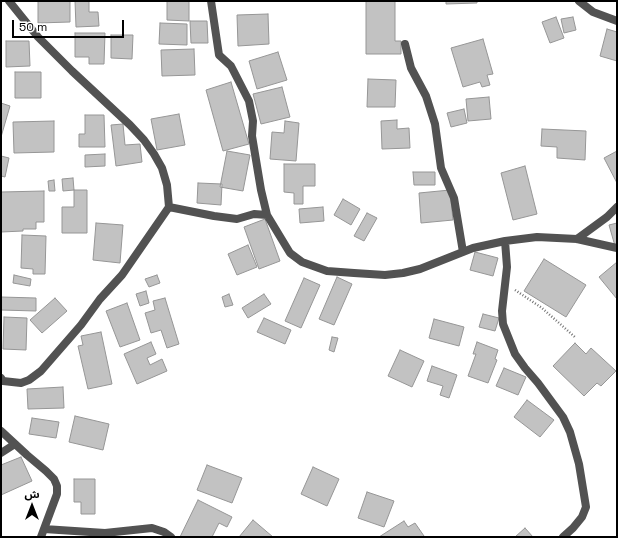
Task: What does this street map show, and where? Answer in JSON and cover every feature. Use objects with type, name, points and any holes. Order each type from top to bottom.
[{"type":"street","points":[[1,378],[3,381],[21,383],[30,380],[41,371],[82,324],[100,299],[122,275],[169,207],[167,185],[162,168],[144,140],[38,37],[9,1]]},
{"type":"street","points":[[211,1],[219,55],[231,66],[249,101],[253,121],[252,136],[261,190],[267,215],[290,253],[302,262],[327,271],[385,275],[403,274],[420,269],[462,252],[505,240],[537,237],[577,239],[617,248]]},
{"type":"street","points":[[579,1],[593,12],[617,21]]},
{"type":"street","points":[[405,44],[411,68],[426,96],[435,124],[441,168],[454,198],[462,252]]},
{"type":"street","points":[[169,207],[237,219],[254,214],[267,215]]},
{"type":"street","points":[[577,239],[607,217],[617,207]]},
{"type":"street","points":[[505,240],[507,267],[502,311],[503,324],[515,354],[524,368],[538,383],[563,417],[570,432],[579,464],[586,507],[582,517],[563,537]]},
{"type":"street","points":[[1,431],[46,471],[54,479],[57,486],[57,494],[41,537]]},
{"type":"street","points":[[1,453],[15,444]]},
{"type":"street","points":[[44,529],[105,533],[152,528],[164,532],[171,537]]},
{"type":"path","points":[[505,283],[542,308],[576,338]]},
{"type":"building","points":[[38,1],[70,1],[70,22],[38,23]]},
{"type":"building","points":[[75,1],[89,1],[89,12],[98,12],[99,26],[76,27]]},
{"type":"building","points":[[167,1],[189,1],[189,21],[167,20]]},
{"type":"building","points":[[366,1],[395,1],[395,41],[401,41],[401,54],[366,54]]},
{"type":"building","points":[[446,1],[477,1],[477,3],[446,4]]},
{"type":"building","points":[[268,14],[269,44],[238,46],[237,15]]},
{"type":"building","points":[[556,17],[564,38],[550,43],[542,22]]},
{"type":"building","points":[[573,17],[576,30],[564,33],[561,19]]},
{"type":"building","points":[[190,21],[207,21],[208,43],[191,43]]},
{"type":"building","points":[[160,23],[187,24],[187,45],[159,44]]},
{"type":"building","points":[[607,29],[617,32],[617,61],[600,56]]},
{"type":"building","points":[[75,33],[105,33],[104,64],[89,64],[89,57],[75,57]]},
{"type":"building","points":[[111,35],[133,35],[132,59],[111,58]]},
{"type":"building","points":[[483,39],[493,74],[487,75],[490,85],[482,87],[480,82],[463,87],[451,48]]},
{"type":"building","points":[[6,41],[29,41],[30,66],[6,67]]},
{"type":"building","points":[[194,49],[195,75],[162,76],[161,50]]},
{"type":"building","points":[[278,52],[287,80],[257,89],[249,61]]},
{"type":"building","points":[[15,72],[41,72],[41,98],[15,98]]},
{"type":"building","points":[[368,79],[396,80],[395,107],[367,107]]},
{"type":"building","points":[[231,82],[249,144],[223,151],[206,90]]},
{"type":"building","points":[[282,87],[290,117],[261,124],[253,94]]},
{"type":"building","points":[[489,97],[491,119],[468,121],[466,99]]},
{"type":"building","points":[[1,103],[10,106],[1,137]]},
{"type":"building","points":[[464,109],[467,123],[451,127],[447,113]]},
{"type":"building","points":[[179,114],[185,145],[157,150],[151,119]]},
{"type":"building","points":[[85,115],[104,115],[105,147],[79,147],[79,134],[85,134]]},
{"type":"building","points":[[397,120],[397,129],[409,128],[410,148],[382,149],[381,121]]},
{"type":"building","points":[[54,121],[54,152],[14,153],[13,122]]},
{"type":"building","points":[[285,121],[299,123],[296,161],[270,159],[272,132],[284,133]]},
{"type":"building","points":[[123,124],[125,145],[140,144],[142,162],[116,166],[111,125]]},
{"type":"building","points":[[542,129],[586,131],[585,160],[557,158],[557,147],[541,146]]},
{"type":"building","points":[[227,151],[250,155],[243,191],[220,187]]},
{"type":"building","points":[[617,151],[617,183],[604,158]]},
{"type":"building","points":[[105,154],[105,166],[85,167],[85,155]]},
{"type":"building","points":[[1,156],[9,158],[5,177],[1,176]]},
{"type":"building","points":[[284,164],[315,164],[315,186],[303,186],[303,204],[294,204],[294,193],[284,192]]},
{"type":"building","points":[[525,166],[537,214],[513,220],[501,173]]},
{"type":"building","points":[[413,172],[435,172],[435,185],[414,185]]},
{"type":"building","points":[[73,178],[74,190],[63,191],[62,179]]},
{"type":"building","points":[[54,180],[55,191],[49,191],[48,181]]},
{"type":"building","points":[[198,183],[222,184],[221,205],[197,203]]},
{"type":"building","points":[[74,190],[87,190],[87,233],[62,233],[62,207],[74,207]]},
{"type":"building","points":[[450,190],[453,220],[421,223],[419,193]]},
{"type":"building","points":[[44,191],[44,222],[36,222],[36,229],[1,232],[1,192]]},
{"type":"building","points":[[343,199],[360,209],[351,225],[334,215]]},
{"type":"building","points":[[323,207],[324,221],[300,223],[299,209]]},
{"type":"building","points":[[367,213],[377,218],[364,241],[354,236]]},
{"type":"building","points":[[265,219],[280,261],[259,269],[244,227]]},
{"type":"building","points":[[96,223],[123,225],[120,263],[93,260]]},
{"type":"building","points":[[617,223],[617,246],[615,246],[609,225]]},
{"type":"building","points":[[22,235],[46,236],[45,274],[33,274],[33,269],[21,268]]},
{"type":"building","points":[[248,245],[257,267],[237,275],[228,254]]},
{"type":"building","points":[[475,252],[498,258],[493,276],[470,270]]},
{"type":"building","points":[[544,259],[586,285],[566,317],[524,291]]},
{"type":"building","points":[[617,262],[617,299],[599,277]]},
{"type":"building","points":[[14,275],[31,279],[30,286],[13,283]]},
{"type":"building","points":[[157,275],[160,283],[149,287],[145,279]]},
{"type":"building","points":[[337,277],[352,284],[334,325],[319,319]]},
{"type":"building","points":[[304,278],[320,285],[301,328],[285,321]]},
{"type":"building","points":[[146,291],[149,303],[140,306],[136,294]]},
{"type":"building","points":[[229,294],[233,305],[225,307],[222,297]]},
{"type":"building","points":[[264,294],[271,304],[248,318],[242,308]]},
{"type":"building","points":[[1,297],[36,298],[36,311],[1,310]]},
{"type":"building","points":[[55,298],[67,311],[42,333],[30,320]]},
{"type":"building","points":[[165,298],[179,344],[167,348],[161,330],[151,333],[145,313],[155,310],[153,301]]},
{"type":"building","points":[[127,303],[140,340],[120,347],[106,311]]},
{"type":"building","points":[[483,314],[499,318],[495,331],[479,327]]},
{"type":"building","points":[[4,317],[27,318],[26,350],[3,349]]},
{"type":"building","points":[[264,318],[291,330],[285,344],[257,332]]},
{"type":"building","points":[[434,319],[464,327],[459,346],[429,338]]},
{"type":"building","points":[[101,332],[112,384],[88,389],[78,346],[83,345],[81,336]]},
{"type":"building","points":[[332,337],[338,338],[334,352],[329,350]]},
{"type":"building","points":[[151,342],[156,354],[147,358],[150,365],[162,359],[167,371],[137,384],[124,354]]},
{"type":"building","points":[[477,342],[498,350],[495,359],[497,360],[488,383],[468,376],[476,354],[473,354]]},
{"type":"building","points":[[575,343],[586,354],[591,348],[616,371],[601,386],[597,383],[584,396],[553,366]]},
{"type":"building","points":[[400,350],[424,361],[412,387],[388,376]]},
{"type":"building","points":[[432,366],[457,375],[449,398],[440,395],[443,386],[427,381]]},
{"type":"building","points":[[504,368],[526,377],[518,395],[496,386]]},
{"type":"building","points":[[63,387],[64,408],[28,409],[27,389]]},
{"type":"building","points":[[527,400],[554,420],[540,437],[514,417]]},
{"type":"building","points":[[75,416],[109,424],[103,450],[69,442]]},
{"type":"building","points":[[32,418],[59,422],[56,438],[29,434]]},
{"type":"building","points":[[21,457],[32,481],[1,495],[1,465]]},
{"type":"building","points":[[207,465],[242,478],[232,503],[197,490]]},
{"type":"building","points":[[313,467],[339,479],[327,506],[301,494]]},
{"type":"building","points":[[74,479],[95,479],[95,514],[81,514],[81,502],[74,502]]},
{"type":"building","points":[[367,492],[394,501],[384,527],[358,518]]},
{"type":"building","points":[[198,500],[232,517],[227,527],[219,523],[212,537],[180,537]]},
{"type":"building","points":[[253,520],[273,537],[239,537]]},
{"type":"building","points":[[404,521],[408,527],[415,523],[424,536],[379,537]]},
{"type":"building","points":[[525,528],[533,537],[515,537]]}]
